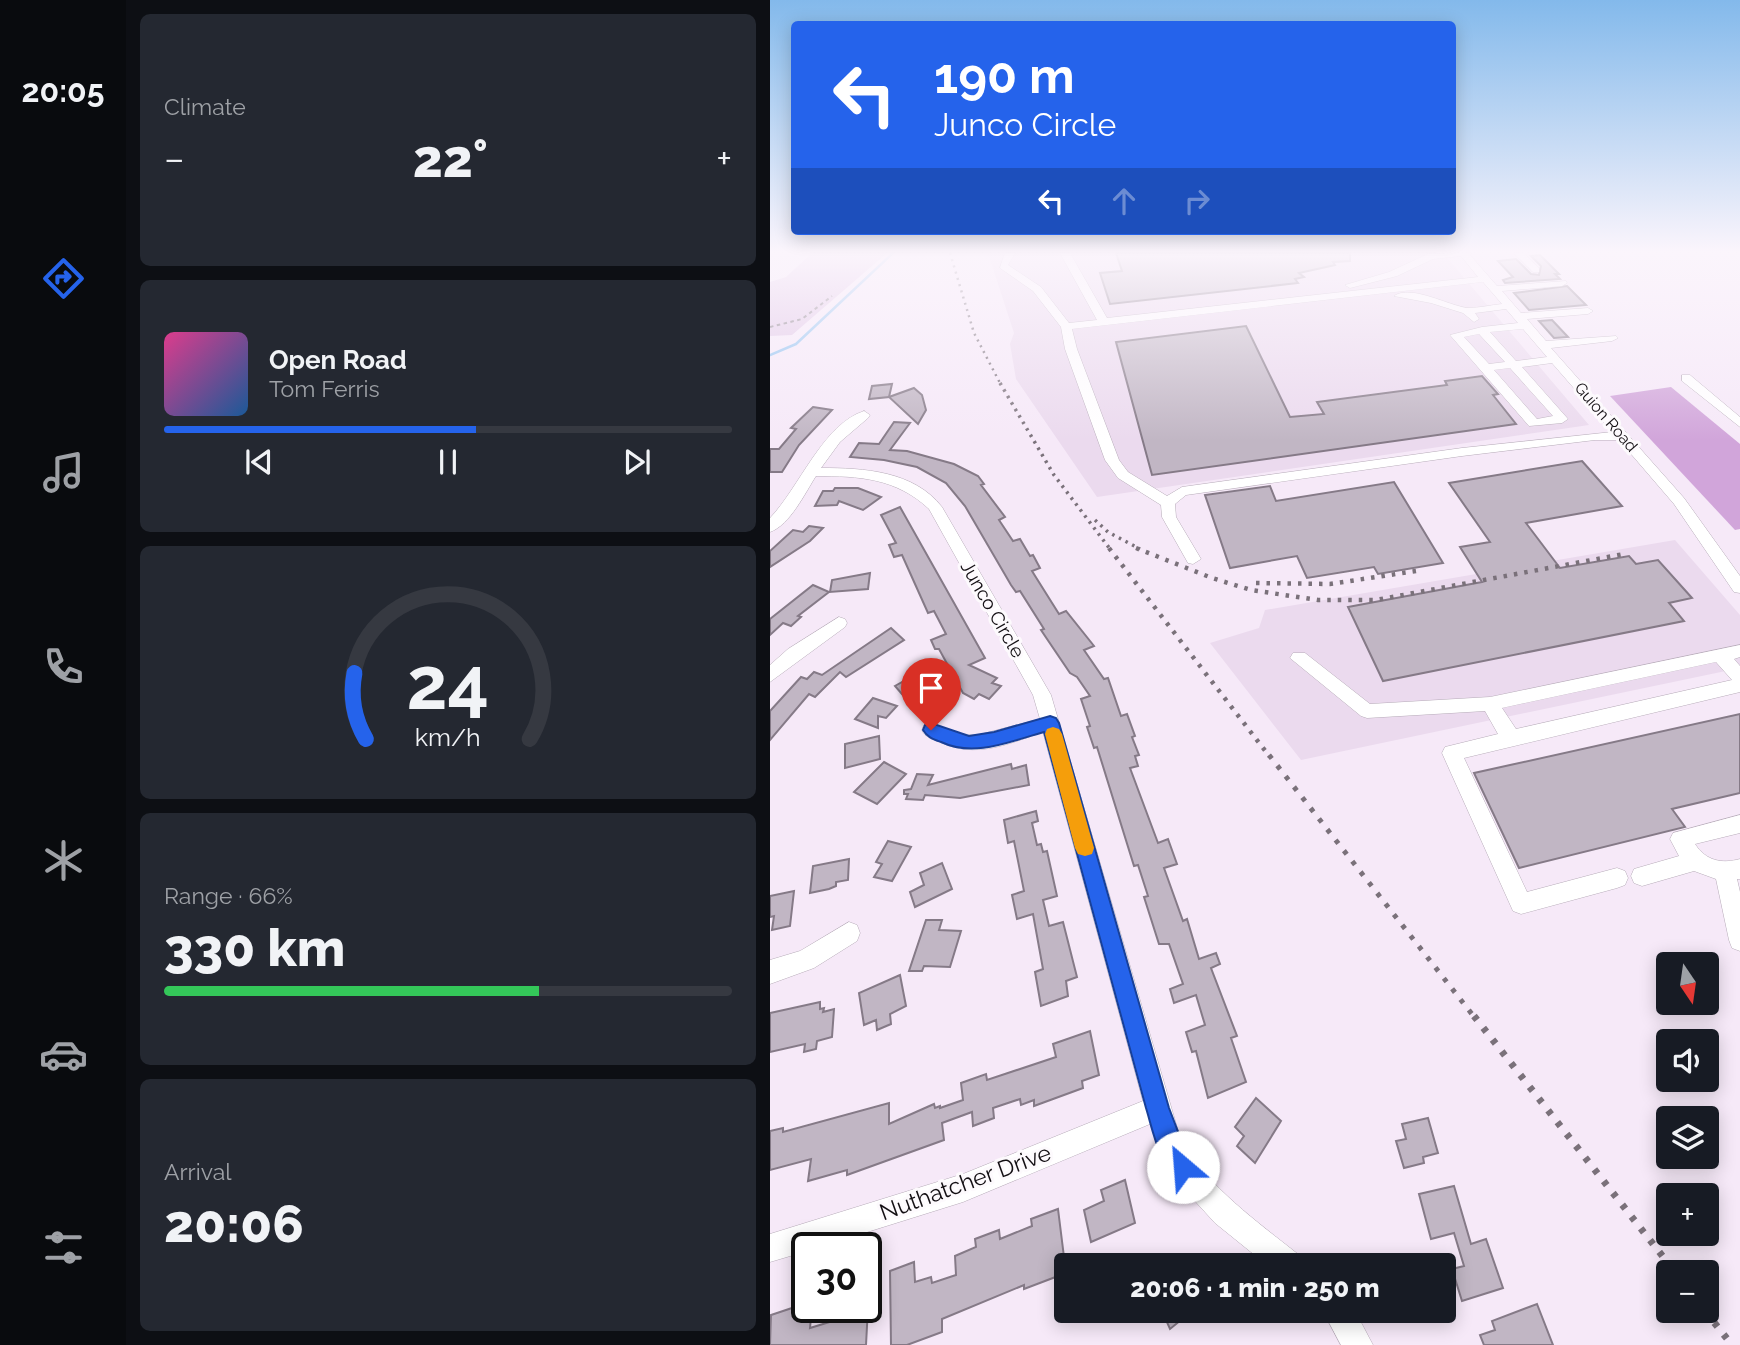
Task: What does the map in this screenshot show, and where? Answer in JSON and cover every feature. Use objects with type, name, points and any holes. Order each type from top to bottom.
[{"type":"street","points":[[1057,316],[1066,327],[1071,349],[1112,460],[1123,475],[1168,503]]},
{"type":"street","points":[[1066,327],[1119,316]]},
{"type":"street","points":[[1102,318],[1125,316]]},
{"type":"street","points":[[1471,316],[1482,330],[1562,419],[1534,423],[1456,335],[1482,330],[1521,316]]},
{"type":"street","name":"Guion Road","points":[[1518,316],[1684,508],[1740,588]]},
{"type":"street","points":[[1543,345],[1612,338]]},
{"type":"street","points":[[1486,368],[1555,359]]},
{"type":"street","points":[[1686,378],[1740,423]]},
{"type":"street","points":[[770,527],[791,505],[822,453],[846,426],[864,415]]},
{"type":"street","points":[[1168,503],[1182,491],[1254,479],[1595,436],[1623,436]]},
{"type":"street","name":"Junco Circle","points":[[810,472],[859,472],[883,476],[905,483],[924,495],[935,507],[1042,695],[1158,1108],[1172,1149],[1194,1184],[1275,1253]]},
{"type":"street","points":[[1168,503],[1169,517],[1193,559]]},
{"type":"street","points":[[770,675],[813,639],[839,623]]},
{"type":"street","points":[[1299,658],[1367,711],[1490,704],[1740,650]]},
{"type":"street","points":[[1720,655],[1740,677]]},
{"type":"street","points":[[1617,878],[1521,904],[1471,788],[1452,753],[1740,685]]},
{"type":"street","points":[[1490,704],[1511,738]]},
{"type":"street","points":[[931,730],[953,740],[969,743],[994,739],[1050,723]]},
{"type":"street","points":[[1694,861],[1680,839],[1740,824]]},
{"type":"street","points":[[1642,876],[1694,861],[1732,871],[1740,940]]},
{"type":"street","points":[[770,972],[806,960],[849,933]]},
{"type":"street","name":"Nuthatcher Drive","points":[[770,1248],[963,1188],[1158,1108]]},
{"type":"street","points":[[1345,1323],[1358,1345]]},
{"type":"path","points":[[770,327],[806,316]]},
{"type":"shaded area","points":[[770,316],[814,316],[792,335],[770,336]]},
{"type":"shaded area","points":[[1008,316],[1496,316],[1589,425],[1097,497],[1016,379],[1010,344],[1014,333]]},
{"type":"shaded area","points":[[1671,387],[1740,444],[1740,529],[1735,530],[1610,396]]},
{"type":"shaded area","points":[[1675,540],[1740,615],[1740,668],[1301,760],[1210,643],[1259,628],[1265,610]]},
{"type":"building","points":[[1552,320],[1568,337],[1554,338],[1539,321]]},
{"type":"building","points":[[1246,326],[1290,417],[1324,414],[1317,402],[1447,385],[1445,381],[1482,376],[1498,394],[1493,395],[1516,424],[1152,475],[1116,342]]},
{"type":"building","points":[[892,384],[889,397],[869,399],[872,386]]},
{"type":"building","points":[[914,388],[922,395],[926,410],[918,424],[889,397]]},
{"type":"building","points":[[813,407],[832,410],[799,445],[782,472],[770,472],[770,449],[779,449],[796,429],[791,428]]},
{"type":"building","points":[[894,422],[910,423],[890,450],[907,451],[954,464],[978,476],[984,484],[981,485],[1005,517],[999,520],[1013,541],[1020,539],[1030,556],[1033,555],[1040,568],[1032,571],[1059,614],[1066,611],[1094,646],[1084,650],[1104,679],[1108,678],[1121,716],[1127,714],[1139,755],[1135,756],[1138,766],[1130,768],[1158,843],[1168,839],[1177,864],[1164,868],[1183,921],[1187,919],[1199,959],[1216,953],[1220,964],[1211,968],[1237,1036],[1231,1038],[1246,1082],[1208,1098],[1196,1051],[1192,1052],[1186,1032],[1205,1025],[1196,995],[1174,1003],[1170,989],[1183,984],[1169,944],[1159,944],[1144,897],[1148,896],[1138,865],[1134,866],[1097,747],[1094,748],[1087,727],[1090,726],[1081,699],[1090,696],[1077,677],[1070,673],[1041,630],[1044,629],[1020,591],[1016,592],[1011,585],[965,506],[946,483],[917,467],[850,457],[859,443],[879,444]]},
{"type":"building","points":[[1582,461],[1622,506],[1526,523],[1560,568],[1629,556],[1636,564],[1658,560],[1692,598],[1669,603],[1684,621],[1383,681],[1348,607],[1482,582],[1460,547],[1490,542],[1449,483]]},
{"type":"building","points":[[1394,482],[1443,563],[1378,574],[1374,567],[1307,578],[1297,556],[1230,568],[1205,495],[1270,486],[1276,501]]},
{"type":"building","points":[[835,488],[858,488],[881,497],[863,510],[839,501],[837,505],[815,506],[823,491],[833,491]]},
{"type":"building","points":[[900,507],[985,658],[969,665],[997,678],[992,683],[1001,686],[989,699],[979,694],[974,699],[963,693],[939,649],[935,649],[931,640],[946,634],[934,611],[928,613],[902,555],[894,557],[889,545],[896,543],[881,515]]},
{"type":"building","points":[[809,526],[823,528],[810,541],[770,567],[770,551],[793,530],[803,532]]},
{"type":"building","points":[[870,573],[868,589],[830,592],[832,580]]},
{"type":"building","points":[[813,585],[829,592],[798,616],[801,617],[791,626],[783,623],[770,635],[770,619]]},
{"type":"building","points":[[891,628],[904,640],[846,677],[840,672],[815,697],[809,694],[770,740],[770,711],[801,677],[807,679],[814,672],[822,675]]},
{"type":"building","points":[[920,672],[929,683],[917,689],[920,692],[907,700],[895,686]]},
{"type":"building","points":[[873,698],[897,706],[886,718],[878,716],[878,728],[855,719]]},
{"type":"building","points":[[1740,714],[1740,793],[1672,809],[1685,827],[1519,868],[1474,773]]},
{"type":"building","points":[[879,736],[880,759],[845,768],[845,744]]},
{"type":"building","points":[[884,762],[906,774],[877,804],[854,792]]},
{"type":"building","points":[[1011,764],[1012,769],[1026,765],[1029,785],[960,798],[925,795],[923,800],[906,799],[908,794],[904,794],[904,790],[911,789],[917,774],[933,775],[928,785]]},
{"type":"building","points":[[1036,811],[1038,821],[1032,823],[1037,845],[1041,844],[1043,852],[1047,851],[1057,896],[1043,900],[1049,926],[1063,922],[1077,977],[1066,981],[1068,996],[1041,1006],[1035,972],[1043,969],[1033,914],[1017,919],[1012,895],[1024,891],[1014,841],[1008,843],[1004,820]]},
{"type":"building","points":[[888,841],[911,847],[892,881],[874,877],[882,864],[876,862]]},
{"type":"building","points":[[849,859],[848,880],[836,882],[836,886],[829,889],[810,893],[813,866]]},
{"type":"building","points":[[942,863],[952,889],[915,907],[910,892],[924,885],[920,873]]},
{"type":"building","points":[[794,891],[790,926],[772,930],[774,916],[770,917],[770,896]]},
{"type":"building","points":[[926,920],[942,920],[939,930],[961,931],[950,967],[924,966],[922,971],[909,971]]},
{"type":"building","points":[[900,975],[906,1006],[890,1014],[891,1024],[877,1030],[876,1020],[864,1025],[859,993]]},
{"type":"building","points":[[820,1002],[820,1009],[824,1008],[823,1012],[834,1009],[832,1037],[817,1041],[816,1049],[804,1052],[805,1044],[770,1052],[770,1013]]},
{"type":"building","points":[[1090,1031],[1099,1075],[1082,1081],[1083,1088],[1034,1106],[1034,1100],[1021,1105],[1020,1099],[993,1108],[994,1118],[973,1126],[972,1112],[942,1123],[944,1140],[847,1175],[847,1170],[808,1181],[811,1159],[770,1170],[770,1131],[783,1128],[783,1132],[889,1103],[889,1124],[934,1104],[935,1108],[940,1108],[963,1100],[961,1083],[986,1074],[987,1080],[1056,1057],[1053,1044]]},
{"type":"building","points":[[1256,1098],[1281,1121],[1255,1163],[1237,1146],[1244,1136],[1235,1127]]},
{"type":"building","points":[[1428,1118],[1438,1153],[1423,1157],[1424,1163],[1404,1168],[1396,1141],[1406,1139],[1402,1124]]},
{"type":"building","points":[[1125,1180],[1135,1223],[1091,1242],[1084,1210],[1104,1201],[1101,1190]]},
{"type":"building","points":[[1454,1186],[1471,1244],[1486,1239],[1503,1288],[1462,1301],[1456,1282],[1456,1268],[1464,1266],[1454,1233],[1431,1239],[1419,1194]]},
{"type":"building","points":[[1058,1209],[1064,1253],[1054,1253],[1054,1278],[1024,1289],[1024,1285],[942,1319],[942,1332],[907,1345],[891,1345],[890,1271],[914,1262],[915,1282],[931,1277],[932,1283],[956,1275],[955,1256],[976,1247],[975,1239],[999,1230],[1000,1239],[1032,1226],[1031,1219]]},
{"type":"building","points":[[1537,1304],[1553,1345],[1484,1345],[1480,1335],[1495,1330],[1492,1321]]},
{"type":"building","points":[[791,1308],[791,1323],[810,1323],[810,1328],[826,1323],[867,1323],[866,1345],[770,1345],[771,1315]]},
{"type":"waterway","points":[[770,355],[796,344],[826,316]]},
{"type":"railway","points":[[969,316],[974,333],[1001,385]]},
{"type":"railway","points":[[1000,383],[1054,475],[1110,549]]},
{"type":"railway","points":[[1095,520],[1108,532],[1140,549]]},
{"type":"railway","points":[[1109,548],[1270,757]]},
{"type":"railway","points":[[1136,548],[1212,578],[1251,590],[1318,600],[1376,600],[1624,554]]},
{"type":"railway","points":[[1256,583],[1330,584],[1416,571]]},
{"type":"railway","points":[[1269,755],[1475,1018]]},
{"type":"railway","points":[[1474,1016],[1666,1260]]},
{"type":"railway","points":[[1715,1323],[1732,1345]]},
{"type":"slow traffic","points":[[1053,734],[1085,848]]},
{"type":"route","points":[[931,730],[953,740],[969,743],[994,739],[1050,723],[1158,1108],[1172,1149],[1183,1167]]}]
